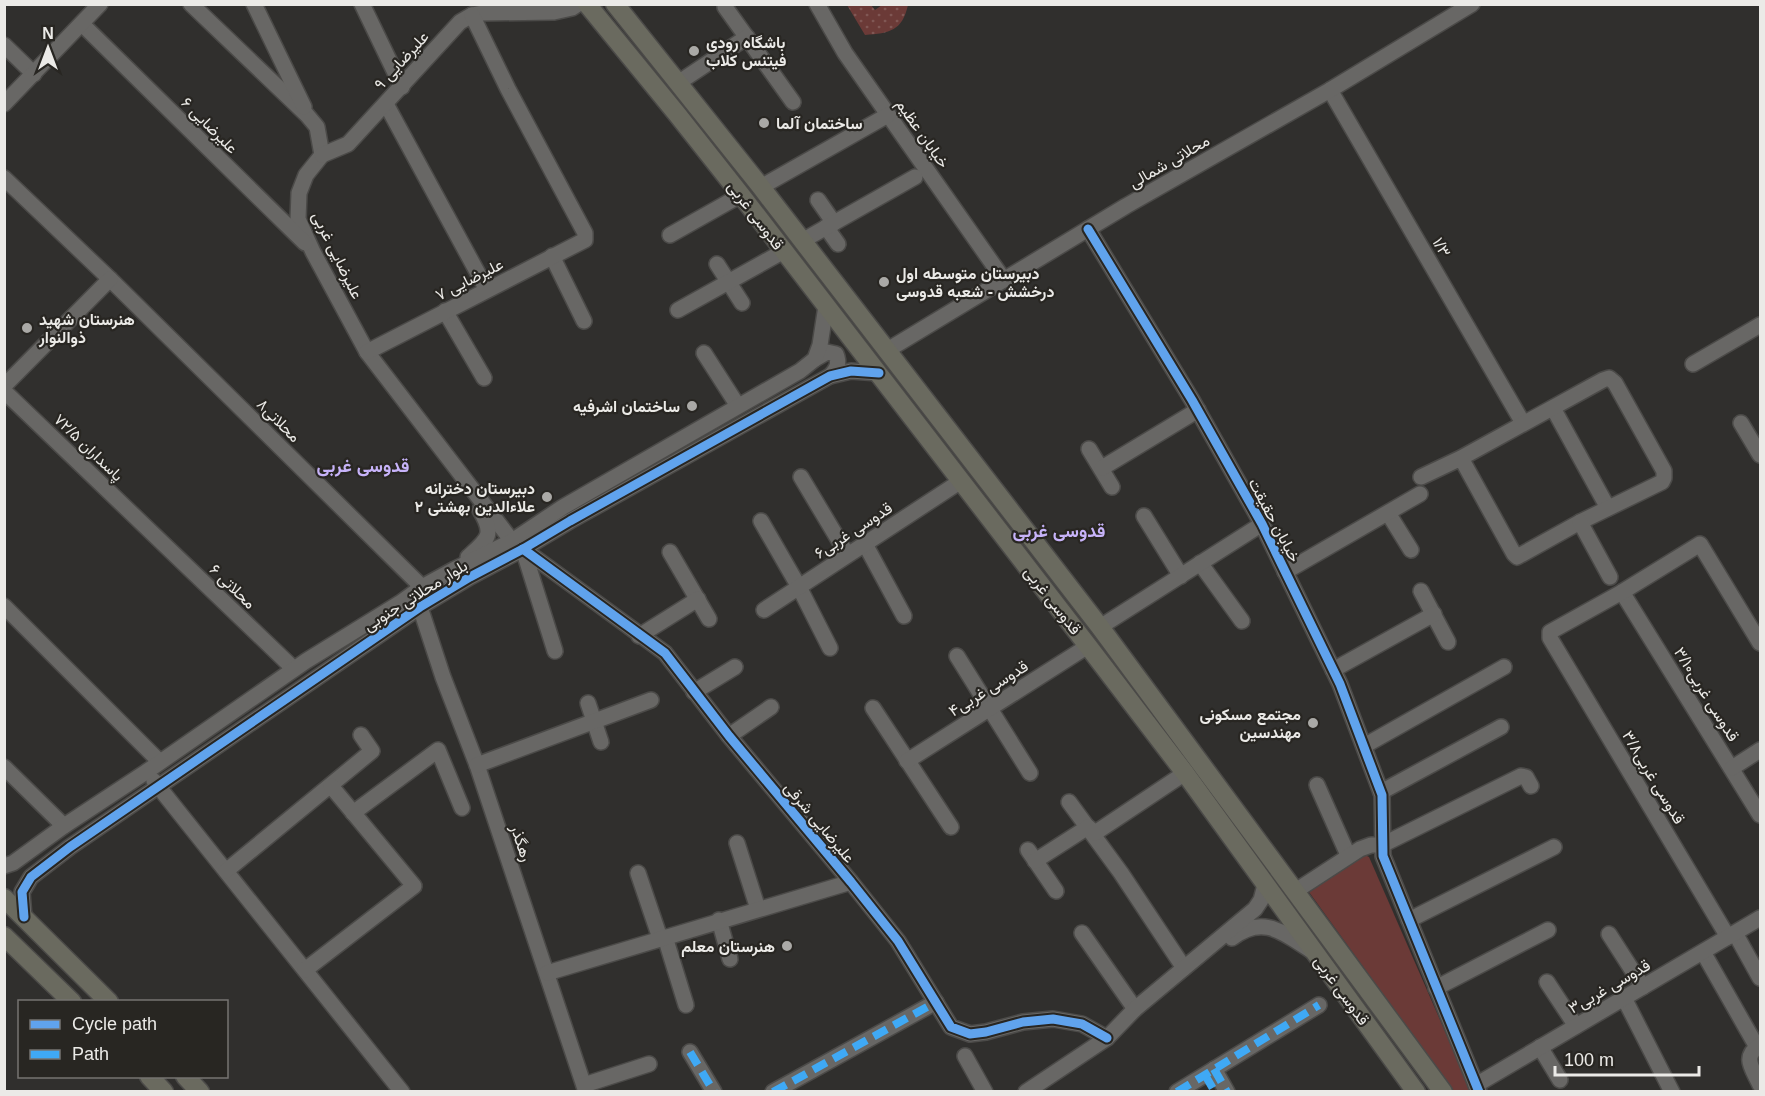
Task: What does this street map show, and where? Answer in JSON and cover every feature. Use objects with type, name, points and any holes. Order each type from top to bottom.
[{"type":"main road","name":"قدوسی غربی","points":[[587,4],[678,114],[1088,646],[1175,745],[1294,892],[1443,1092]]},
{"type":"main road","name":"قدوسی غربی","points":[[615,4],[761,187],[1100,627],[1175,745],[1185,773],[1416,1092]]},
{"type":"main road","points":[[1021,559],[1037,546]]},
{"type":"main road","points":[[4,898],[107,1000]]},
{"type":"main road","points":[[4,936],[70,1000]]},
{"type":"main road","points":[[150,1078],[164,1092]]},
{"type":"main road","points":[[185,1078],[200,1092]]},
{"type":"street","points":[[4,104],[100,4]]},
{"type":"street","points":[[191,4],[307,115],[317,127],[322,155]]},
{"type":"street","points":[[254,4],[307,115]]},
{"type":"street","points":[[362,4],[402,87]]},
{"type":"street","points":[[472,15],[514,8],[554,12],[572,8],[578,4]]},
{"type":"street","name":"خیابان عظیم","points":[[817,4],[845,53],[1004,280]]},
{"type":"street","name":"محلاتی شمالی","points":[[886,351],[1088,229],[1330,90],[1472,4]]},
{"type":"street","points":[[725,7],[793,102]]},
{"type":"street","name":"۹ علیرضایی","points":[[322,155],[348,144],[460,22],[472,15]]},
{"type":"street","name":"۷ علیرضایی","points":[[367,352],[585,240],[586,237],[472,15]]},
{"type":"street","name":"۶ علیرضایی","points":[[82,24],[313,252]]},
{"type":"street","points":[[678,83],[747,37]]},
{"type":"street","points":[[4,45],[34,74]]},
{"type":"street","name":"۱/۳","points":[[1330,90],[1523,423]]},
{"type":"street","points":[[386,104],[487,290]]},
{"type":"street","points":[[761,187],[888,115]]},
{"type":"street","name":"علیرضایی غربی","points":[[322,155],[306,175],[299,193],[298,219],[313,252],[367,352],[459,474],[518,545]]},
{"type":"street","points":[[802,241],[915,177]]},
{"type":"street","name":"محلاتی۸","points":[[4,178],[110,279],[422,587]]},
{"type":"street","points":[[670,235],[741,195]]},
{"type":"street","points":[[818,200],[838,244]]},
{"type":"street","name":"خیابان حقیقت","points":[[1088,229],[1198,410],[1262,524],[1333,670],[1381,792],[1383,856],[1477,1088]]},
{"type":"street","points":[[678,310],[784,251]]},
{"type":"street","points":[[552,256],[584,321]]},
{"type":"street","points":[[717,264],[742,303]]},
{"type":"street","points":[[4,387],[110,279]]},
{"type":"street","points":[[814,359],[820,345],[826,306]]},
{"type":"street","points":[[445,311],[484,378]]},
{"type":"street","points":[[1693,364],[1761,325]]},
{"type":"street","points":[[814,359],[827,352],[836,354],[837,367],[831,376]]},
{"type":"street","points":[[704,353],[738,406]]},
{"type":"street","name":"بلوار محلاتی جنوبی","points":[[31,877],[70,847],[420,607],[518,545],[562,507],[801,371],[814,359]]},
{"type":"street","name":"بلوار محلاتی جنوبی","points":[[9,865],[294,669],[422,587],[455,569],[518,545],[570,521],[831,376],[851,371],[879,373]]},
{"type":"street","points":[[1421,477],[1461,458],[1609,378],[1615,383],[1664,471],[1664,478],[1662,482],[1580,522],[1517,557],[1461,458]]},
{"type":"street","name":"۷۲/۵ پاسداران","points":[[4,391],[148,529]]},
{"type":"street","points":[[1553,408],[1608,508]]},
{"type":"street","points":[[1102,468],[1198,410]]},
{"type":"street","points":[[1741,423],[1761,455]]},
{"type":"street","points":[[1089,449],[1112,487]]},
{"type":"street","name":"علیرضایی غربی","points":[[455,569],[489,534],[488,523],[459,474]]},
{"type":"street","points":[[801,477],[847,554]]},
{"type":"street","name":"قدوسی غربی۶","points":[[764,610],[961,481]]},
{"type":"street","points":[[1285,572],[1420,494]]},
{"type":"street","points":[[1388,513],[1411,550]]},
{"type":"street","points":[[1144,516],[1181,576]]},
{"type":"street","points":[[761,521],[831,648]]},
{"type":"street","points":[[1580,522],[1610,577]]},
{"type":"street","points":[[1100,627],[1262,524]]},
{"type":"street","name":"۶ محلاتی","points":[[148,529],[294,669]]},
{"type":"street","points":[[865,544],[904,616]]},
{"type":"street","points":[[1622,592],[1700,544],[1761,643]]},
{"type":"street","points":[[518,545],[555,651]]},
{"type":"street","name":"علیرضایی شرقی","points":[[518,545],[665,653],[729,736],[898,941],[951,1027],[970,1034],[1023,1022],[1053,1019],[1082,1024],[1107,1038]]},
{"type":"street","points":[[670,552],[709,619]]},
{"type":"street","points":[[1200,563],[1242,621]]},
{"type":"street","points":[[1421,591],[1448,642]]},
{"type":"street","name":"قدوسی غربی۳/۸","points":[[1622,592],[1551,632],[1550,638],[1732,935],[1761,978]]},
{"type":"street","name":"قدوسی غربی۳/۱۰","points":[[1622,592],[1761,815]]},
{"type":"street","points":[[639,636],[698,599]]},
{"type":"street","points":[[4,606],[160,762]]},
{"type":"street","name":"رهگذر","points":[[420,607],[443,677],[477,765],[585,1088]]},
{"type":"street","points":[[1333,670],[1434,614]]},
{"type":"street","name":"قدوسی غربی۴","points":[[907,761],[1088,646]]},
{"type":"street","points":[[957,657],[1030,773]]},
{"type":"street","points":[[694,692],[735,666]]},
{"type":"street","points":[[1364,746],[1504,667]]},
{"type":"street","points":[[477,765],[651,700]]},
{"type":"street","points":[[588,703],[601,742]]},
{"type":"street","points":[[729,736],[771,707]]},
{"type":"street","points":[[873,708],[951,827]]},
{"type":"street","points":[[1381,792],[1501,727]]},
{"type":"street","points":[[226,871],[372,751],[360,735]]},
{"type":"street","points":[[353,813],[438,750],[462,808]]},
{"type":"street","points":[[1732,768],[1761,750]]},
{"type":"street","points":[[4,767],[64,826]]},
{"type":"street","points":[[146,772],[402,1092]]},
{"type":"street","points":[[1088,827],[1095,833],[1185,773]]},
{"type":"street","points":[[1294,892],[1348,855],[1371,845],[1382,845],[1521,776],[1526,777],[1531,786]]},
{"type":"street","points":[[1317,784],[1348,855]]},
{"type":"street","points":[[305,970],[414,886],[331,786]]},
{"type":"street","points":[[1069,802],[1121,873],[1184,968]]},
{"type":"street","points":[[1056,891],[1032,856],[1088,827]]},
{"type":"street","points":[[736,843],[758,909]]},
{"type":"street","points":[[1409,920],[1554,847]]},
{"type":"street","points":[[9,865],[16,877],[21,879],[31,877]]},
{"type":"street","points":[[638,873],[686,1005]]},
{"type":"street","points":[[24,917],[22,892],[31,877]]},
{"type":"street","points":[[547,973],[851,882]]},
{"type":"street","points":[[1026,1092],[1107,1038],[1135,1009],[1256,909],[1265,885]]},
{"type":"street","name":"قدوسی غربی۳","points":[[1477,1088],[1540,1047],[1761,918]]},
{"type":"street","points":[[719,920],[730,959]]},
{"type":"street","points":[[1199,956],[1207,956],[1238,933],[1256,926],[1278,929],[1315,952]]},
{"type":"street","points":[[1436,988],[1548,930]]},
{"type":"street","points":[[1082,933],[1135,1009]]},
{"type":"street","points":[[1609,934],[1643,987]]},
{"type":"street","points":[[1703,952],[1759,1046],[1751,1052],[1749,1057],[1761,1085]]},
{"type":"street","points":[[1547,982],[1576,1026]]},
{"type":"street","points":[[1624,998],[1672,1092]]},
{"type":"street","points":[[773,1092],[797,1086],[936,1002]]},
{"type":"street","points":[[1178,1092],[1319,1005]]},
{"type":"street","points":[[1540,1047],[1560,1080]]},
{"type":"street","points":[[690,1052],[714,1092]]},
{"type":"street","points":[[965,1056],[985,1092]]},
{"type":"street","points":[[585,1088],[649,1064]]},
{"type":"street","points":[[1046,1092],[1068,1065]]},
{"type":"street","points":[[1209,1072],[1215,1092]]},
{"type":"street","points":[[1209,1072],[1227,1092]]},
{"type":"shaded area","points":[[847,5],[871,5],[875,10],[882,5],[908,5],[902,20],[894,29],[865,35]]},
{"type":"shaded area","points":[[1363,854],[1369,857],[1471,1091],[1453,1091],[1309,892]]},
{"type":"marked path","points":[[773,1092],[936,1002]]},
{"type":"marked path","points":[[1177,1092],[1319,1005]]},
{"type":"marked path","points":[[690,1052],[714,1092]]},
{"type":"marked path","points":[[1214,1069],[1227,1092]]},
{"type":"marked path","points":[[1205,1075],[1215,1092]]},
{"type":"cycle path","points":[[1088,229],[1192,400],[1262,524],[1340,684],[1382,795],[1383,856],[1479,1092]]},
{"type":"cycle path","points":[[24,917],[22,892],[31,877],[70,847],[420,607],[830,376],[851,371],[879,373]]},
{"type":"cycle path","points":[[523,549],[665,653],[729,736],[898,941],[951,1027],[970,1034],[1023,1022],[1053,1019],[1082,1024],[1107,1038]]},
{"type":"place","name":"باشگاه رودی فیتنس کلاب","points":[[694,51]]},
{"type":"place","name":"ساختمان آلما","points":[[764,123]]},
{"type":"place","name":"دبیرستان متوسطه اول درخشش - شعبه قدوسی","points":[[884,282]]},
{"type":"place","name":"هنرستان شهید ذوالنوار","points":[[27,328]]},
{"type":"place","name":"ساختمان اشرفیه","points":[[692,406]]},
{"type":"place","name":"دبیرستان دخترانه علاءالدین بهشتی ۲","points":[[547,497]]},
{"type":"place","name":"مجتمع مسکونی مهندسین","points":[[1313,723]]},
{"type":"place","name":"هنرستان معلم","points":[[787,946]]},
{"type":"district","name":"قدوسی غربی","points":[[363,466]]},
{"type":"district","name":"قدوسی غربی","points":[[1059,531]]}]
